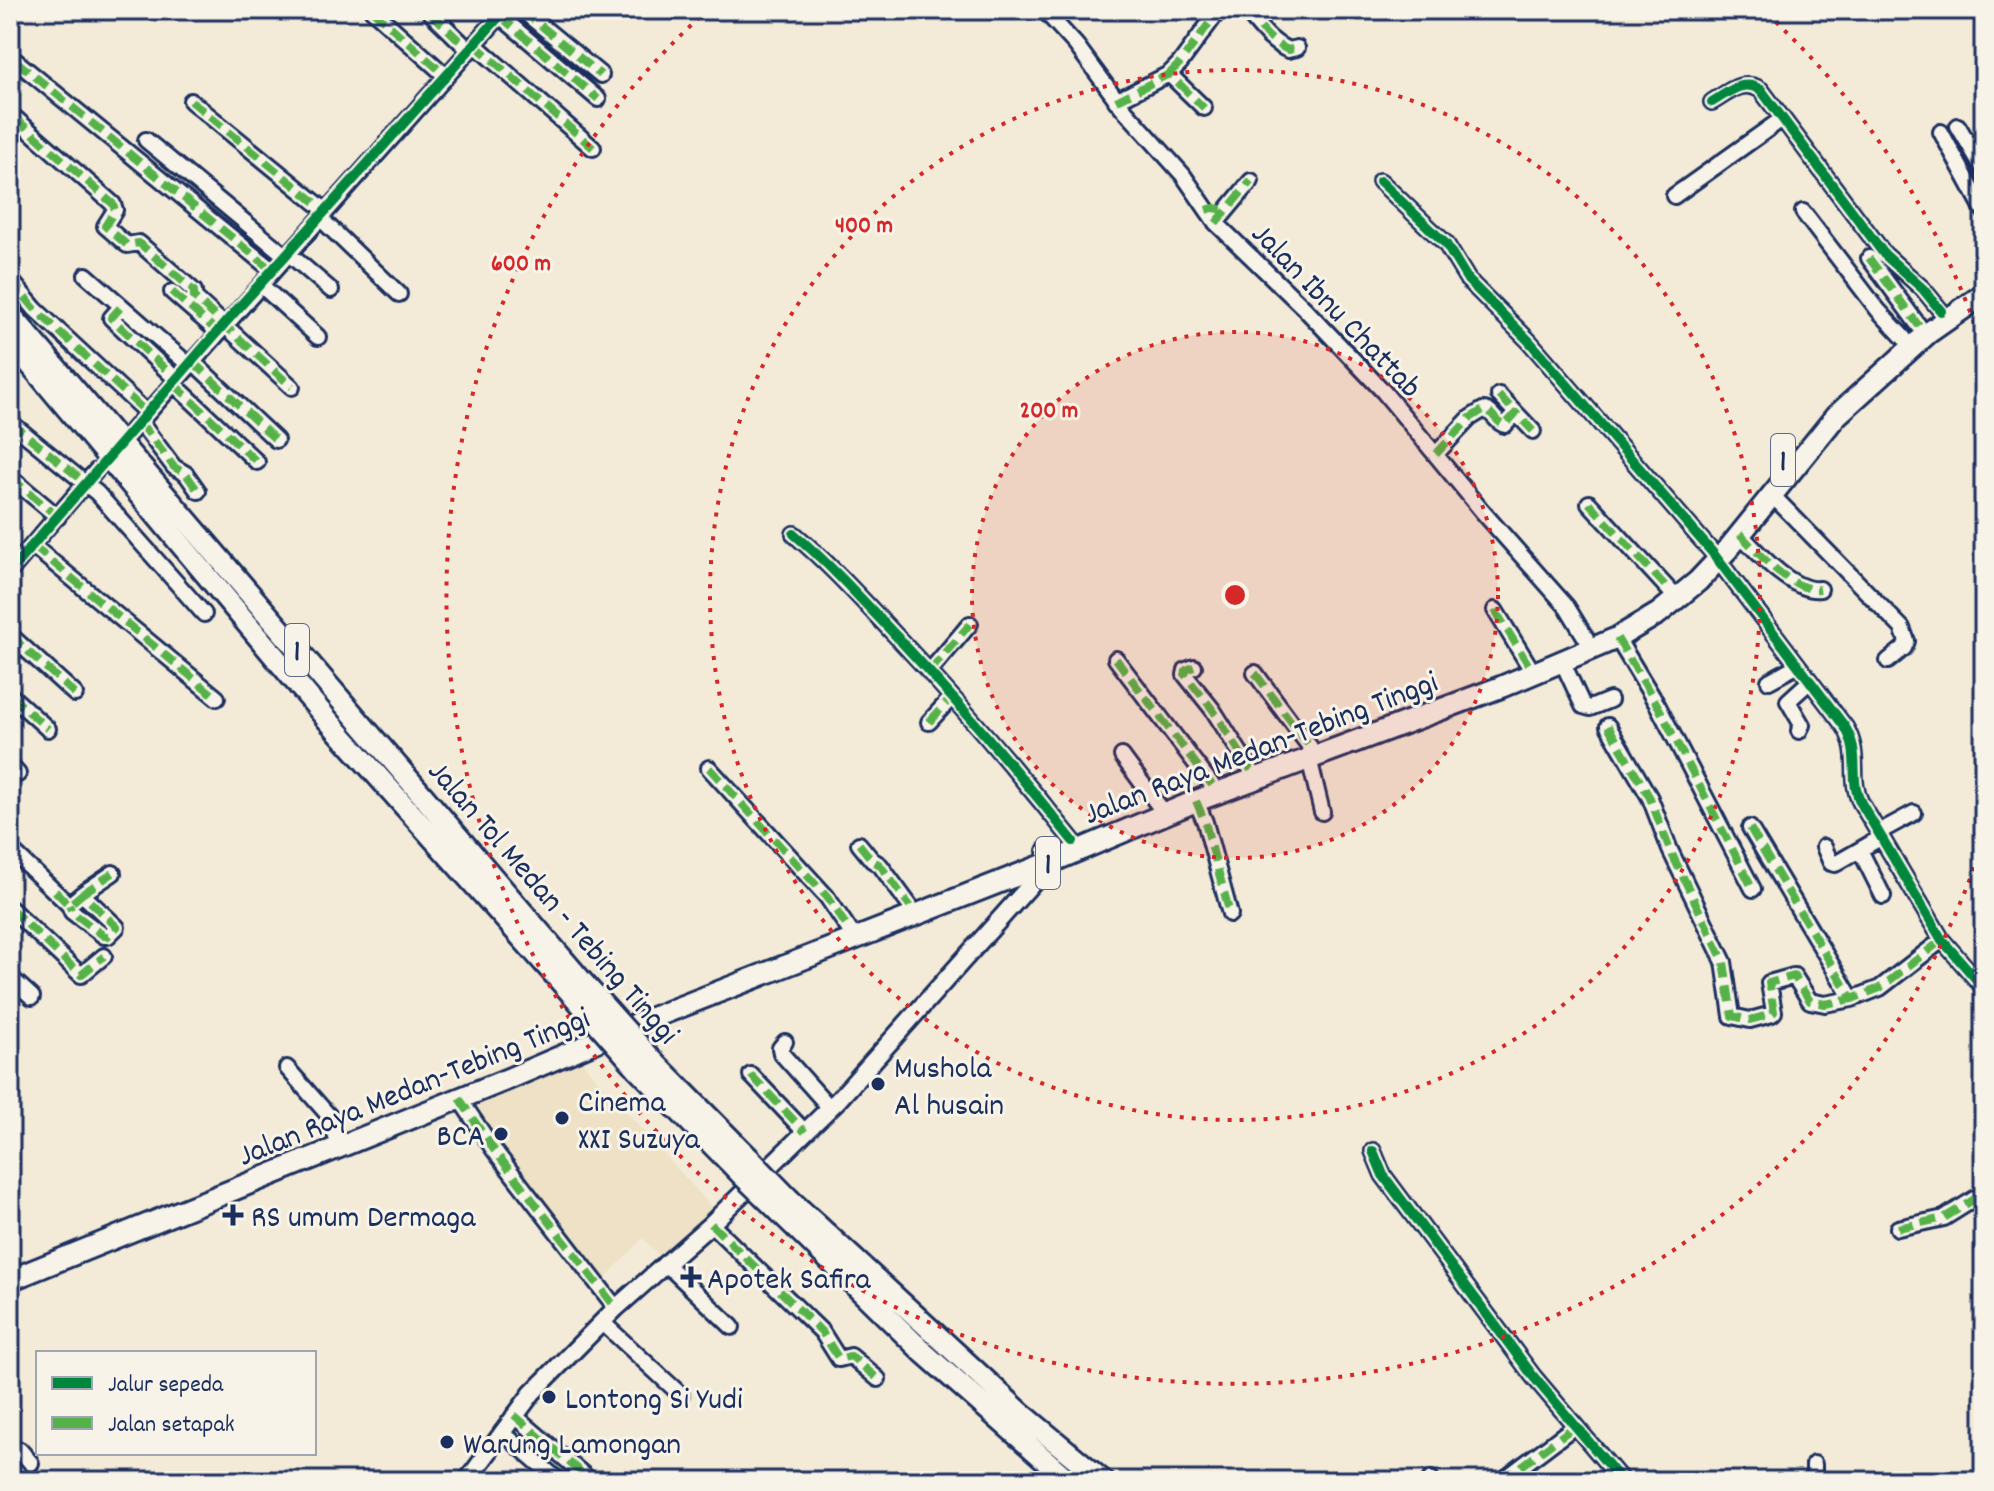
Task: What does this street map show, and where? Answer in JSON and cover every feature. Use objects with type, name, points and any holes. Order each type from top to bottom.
[{"type":"highway","name":"Jalan Raya Medan-Tebing Tinggi","points":[[10,1266],[910,906],[1196,801],[1528,664],[1617,638],[1637,628],[1679,598],[1715,556],[1783,460],[1865,371],[1912,332],[1984,283]]},
{"type":"highway","name":"Jalan Raya Medan-Tebing Tinggi","points":[[10,1280],[644,1021],[1023,881],[1048,857],[1073,841],[1159,806],[1251,770],[1501,687],[1562,661],[1642,612],[1715,556],[1740,534],[1850,403],[1928,333],[1984,294]]},
{"type":"highway","name":"Jalan Tol Medan - Tebing Tinggi","points":[[10,314],[578,989]]},
{"type":"highway","name":"Jalan Tol Medan - Tebing Tinggi","points":[[10,340],[326,718],[578,989]]},
{"type":"highway","name":"1","points":[[578,989],[646,1065],[924,1353],[1069,1481]]},
{"type":"highway","name":"1","points":[[785,1206],[1103,1481]]},
{"type":"main road","points":[[472,1479],[514,1415],[602,1322],[711,1224],[890,1045],[1023,881]]},
{"type":"street","points":[[372,10],[446,76]]},
{"type":"street","points":[[522,10],[601,75]]},
{"type":"street","name":"Jalan Ibnu Chattab","points":[[1044,10],[1076,45],[1116,101],[1183,175],[1216,223],[1305,309],[1383,391],[1482,511],[1567,607],[1590,644]]},
{"type":"street","points":[[1116,101],[1169,74],[1219,10]]},
{"type":"street","points":[[1245,10],[1265,35],[1288,50],[1297,48]]},
{"type":"street","points":[[431,13],[593,148]]},
{"type":"street","points":[[139,423],[502,13],[598,99]]},
{"type":"street","points":[[16,61],[273,271]]},
{"type":"street","points":[[1169,74],[1204,108]]},
{"type":"street","points":[[1712,102],[1739,85],[1752,85],[1761,90],[1884,254],[1923,289],[1941,311]]},
{"type":"street","points":[[191,101],[323,214],[399,294]]},
{"type":"street","points":[[15,118],[114,206],[115,211],[105,226],[127,245],[138,242],[191,288],[195,292],[194,297],[221,328]]},
{"type":"street","points":[[1674,196],[1782,119]]},
{"type":"street","points":[[1958,126],[1984,170]]},
{"type":"street","points":[[1941,132],[1984,211]]},
{"type":"street","points":[[146,140],[331,290]]},
{"type":"street","points":[[1216,223],[1251,181]]},
{"type":"street","points":[[1380,181],[1446,244],[1468,280],[1529,341],[1715,556],[1810,681],[1850,735],[1855,752],[1858,796],[1880,835],[1942,940],[1984,988]]},
{"type":"street","points":[[1206,210],[1227,210]]},
{"type":"street","points":[[1803,212],[1878,310],[1912,332]]},
{"type":"street","points":[[1869,258],[1912,332]]},
{"type":"street","points":[[86,275],[120,308],[192,364],[276,440]]},
{"type":"street","points":[[10,279],[198,491]]},
{"type":"street","points":[[261,285],[318,337]]},
{"type":"street","points":[[172,292],[292,387]]},
{"type":"street","points":[[120,308],[111,318],[257,462]]},
{"type":"street","points":[[1499,395],[1533,431]]},
{"type":"street","points":[[1436,454],[1470,418],[1483,410],[1505,425],[1516,413]]},
{"type":"street","points":[[10,422],[91,477],[204,614]]},
{"type":"street","points":[[10,477],[58,517]]},
{"type":"street","points":[[10,571],[91,477]]},
{"type":"street","points":[[1771,494],[1902,628],[1907,641],[1904,648],[1888,661]]},
{"type":"street","points":[[1589,503],[1670,591]]},
{"type":"street","points":[[794,534],[846,582],[930,671],[1005,756],[1073,841]]},
{"type":"street","points":[[1740,534],[1788,578],[1806,588],[1820,589]]},
{"type":"street","points":[[33,546],[217,698]]},
{"type":"street","points":[[1495,610],[1528,664]]},
{"type":"street","points":[[930,671],[970,624]]},
{"type":"street","points":[[10,635],[75,694]]},
{"type":"street","points":[[1617,638],[1658,706],[1675,744],[1753,889]]},
{"type":"street","points":[[1116,659],[1212,785]]},
{"type":"street","points":[[1562,661],[1583,706],[1590,708],[1610,700]]},
{"type":"street","points":[[1769,681],[1798,665]]},
{"type":"street","points":[[1194,667],[1186,670],[1185,675],[1213,710],[1251,770]]},
{"type":"street","points":[[1255,673],[1309,753],[1322,812]]},
{"type":"street","points":[[1799,731],[1802,725],[1788,701],[1810,681]]},
{"type":"street","points":[[10,695],[48,729]]},
{"type":"street","points":[[929,722],[952,697]]},
{"type":"street","points":[[1608,726],[1650,798],[1670,850],[1724,962],[1732,1016],[1750,1020],[1772,1014],[1769,983],[1794,976],[1810,1001],[1825,1004],[1852,999],[1880,988],[1942,940]]},
{"type":"street","points":[[1122,756],[1159,806]]},
{"type":"street","points":[[709,768],[827,897],[850,931]]},
{"type":"street","points":[[1196,801],[1205,822],[1230,914]]},
{"type":"street","points":[[1824,847],[1833,864],[1860,850],[1914,813]]},
{"type":"street","points":[[1750,828],[1852,999]]},
{"type":"street","points":[[859,844],[880,865],[910,906]]},
{"type":"street","points":[[10,849],[69,905],[72,912],[108,936],[117,926],[82,894]]},
{"type":"street","points":[[1860,850],[1883,896]]},
{"type":"street","points":[[69,905],[113,873]]},
{"type":"street","points":[[10,908],[81,975],[104,956]]},
{"type":"street","points":[[10,977],[32,997]]},
{"type":"street","points":[[785,1042],[780,1048],[781,1053],[830,1108]]},
{"type":"street","points":[[287,1068],[330,1117],[336,1137]]},
{"type":"street","points":[[751,1075],[805,1132]]},
{"type":"street","points":[[459,1098],[494,1150],[616,1308]]},
{"type":"street","points":[[1373,1151],[1383,1175],[1533,1376],[1622,1481]]},
{"type":"street","points":[[1898,1228],[1944,1218],[1984,1193]]},
{"type":"street","points":[[711,1224],[822,1332],[839,1359],[855,1358],[878,1379]]},
{"type":"street","points":[[665,1263],[732,1327]]},
{"type":"street","points":[[602,1322],[681,1395]]},
{"type":"street","points":[[514,1415],[591,1481]]},
{"type":"street","points":[[1502,1481],[1575,1426]]},
{"type":"street","points":[[502,1432],[559,1481]]},
{"type":"street","points":[[10,1455],[20,1450],[31,1463]]},
{"type":"street","points":[[1811,1481],[1814,1464]]},
{"type":"shaded area","points":[[578,1058],[717,1213],[664,1261],[643,1238],[600,1284],[466,1103]]},
{"type":"marked path","points":[[372,10],[446,76]]},
{"type":"marked path","points":[[522,10],[601,75]]},
{"type":"marked path","points":[[1169,74],[1219,10]]},
{"type":"marked path","points":[[1245,10],[1275,42],[1288,50],[1297,48]]},
{"type":"marked path","points":[[431,13],[469,50]]},
{"type":"marked path","points":[[500,16],[598,99]]},
{"type":"marked path","points":[[474,44],[593,148]]},
{"type":"marked path","points":[[16,61],[273,271]]},
{"type":"marked path","points":[[1116,101],[1169,74],[1204,108]]},
{"type":"marked path","points":[[191,101],[326,211]]},
{"type":"marked path","points":[[15,118],[113,204],[115,210],[105,226],[127,245],[139,243],[194,291],[194,297],[292,387]]},
{"type":"marked path","points":[[1216,223],[1251,181]]},
{"type":"marked path","points":[[1206,210],[1227,210]]},
{"type":"marked path","points":[[1869,258],[1919,326]]},
{"type":"marked path","points":[[10,279],[35,309],[147,413]]},
{"type":"marked path","points":[[172,292],[218,332]]},
{"type":"marked path","points":[[120,308],[111,318],[177,380]]},
{"type":"marked path","points":[[193,362],[276,440]]},
{"type":"marked path","points":[[174,384],[257,462]]},
{"type":"marked path","points":[[1499,395],[1516,413]]},
{"type":"marked path","points":[[1436,454],[1470,418],[1483,410],[1505,425],[1516,413],[1533,431]]},
{"type":"marked path","points":[[10,422],[86,483]]},
{"type":"marked path","points":[[140,422],[174,467],[186,474],[198,491]]},
{"type":"marked path","points":[[10,477],[58,517]]},
{"type":"marked path","points":[[1589,503],[1670,591]]},
{"type":"marked path","points":[[1740,534],[1787,578],[1798,585],[1820,589]]},
{"type":"marked path","points":[[33,546],[217,698]]},
{"type":"marked path","points":[[1495,610],[1528,664]]},
{"type":"marked path","points":[[930,671],[970,624]]},
{"type":"marked path","points":[[10,635],[75,694]]},
{"type":"marked path","points":[[1617,638],[1658,706],[1753,889]]},
{"type":"marked path","points":[[1116,659],[1212,785]]},
{"type":"marked path","points":[[1194,667],[1186,670],[1185,675],[1213,710],[1251,770]]},
{"type":"marked path","points":[[1255,673],[1310,747]]},
{"type":"marked path","points":[[10,695],[48,729]]},
{"type":"marked path","points":[[929,722],[952,697]]},
{"type":"marked path","points":[[1608,726],[1650,798],[1670,850],[1724,962],[1732,1016],[1750,1020],[1772,1014],[1769,983],[1794,976],[1810,1001],[1825,1004],[1852,999]]},
{"type":"marked path","points":[[10,765],[18,774]]},
{"type":"marked path","points":[[709,768],[827,897],[850,931]]},
{"type":"marked path","points":[[1196,801],[1205,822],[1230,914]]},
{"type":"marked path","points":[[1750,828],[1852,999],[1880,988],[1942,940]]},
{"type":"marked path","points":[[859,844],[880,865],[910,906]]},
{"type":"marked path","points":[[82,894],[113,873]]},
{"type":"marked path","points":[[55,891],[69,905],[82,894],[117,927],[104,936],[72,912],[69,905]]},
{"type":"marked path","points":[[10,908],[81,975],[104,956]]},
{"type":"marked path","points":[[751,1075],[805,1132]]},
{"type":"marked path","points":[[459,1098],[494,1150],[616,1308]]},
{"type":"marked path","points":[[1898,1228],[1944,1218],[1984,1193]]},
{"type":"marked path","points":[[711,1224],[822,1332],[839,1359],[851,1356],[878,1379]]},
{"type":"marked path","points":[[514,1415],[591,1481]]},
{"type":"marked path","points":[[1502,1481],[1575,1426]]},
{"type":"marked path","points":[[471,1474],[478,1481]]},
{"type":"cycle path","points":[[10,571],[225,323],[505,10]]},
{"type":"cycle path","points":[[1712,102],[1742,86],[1761,90],[1884,254],[1923,289],[1941,311]]},
{"type":"cycle path","points":[[1380,181],[1446,244],[1468,280],[1529,341],[1712,552],[1845,727],[1853,747],[1855,785],[1861,803],[1942,940],[1984,988]]},
{"type":"cycle path","points":[[794,534],[848,584],[921,663],[1073,841]]},
{"type":"cycle path","points":[[1373,1151],[1383,1175],[1533,1376],[1622,1481]]},
{"type":"place","name":"Mushola Al husain","points":[[878,1084]]},
{"type":"place","name":"Cinema XXI Suzuya","points":[[562,1118]]},
{"type":"place","name":"BCA","points":[[501,1134]]},
{"type":"place","name":"RS umum Dermaga","points":[[233,1215]]},
{"type":"place","name":"Apotek Safira","points":[[691,1277]]},
{"type":"place","name":"Lontong Si Yudi","points":[[549,1397]]},
{"type":"place","name":"Warung Lamongan","points":[[447,1442]]}]
